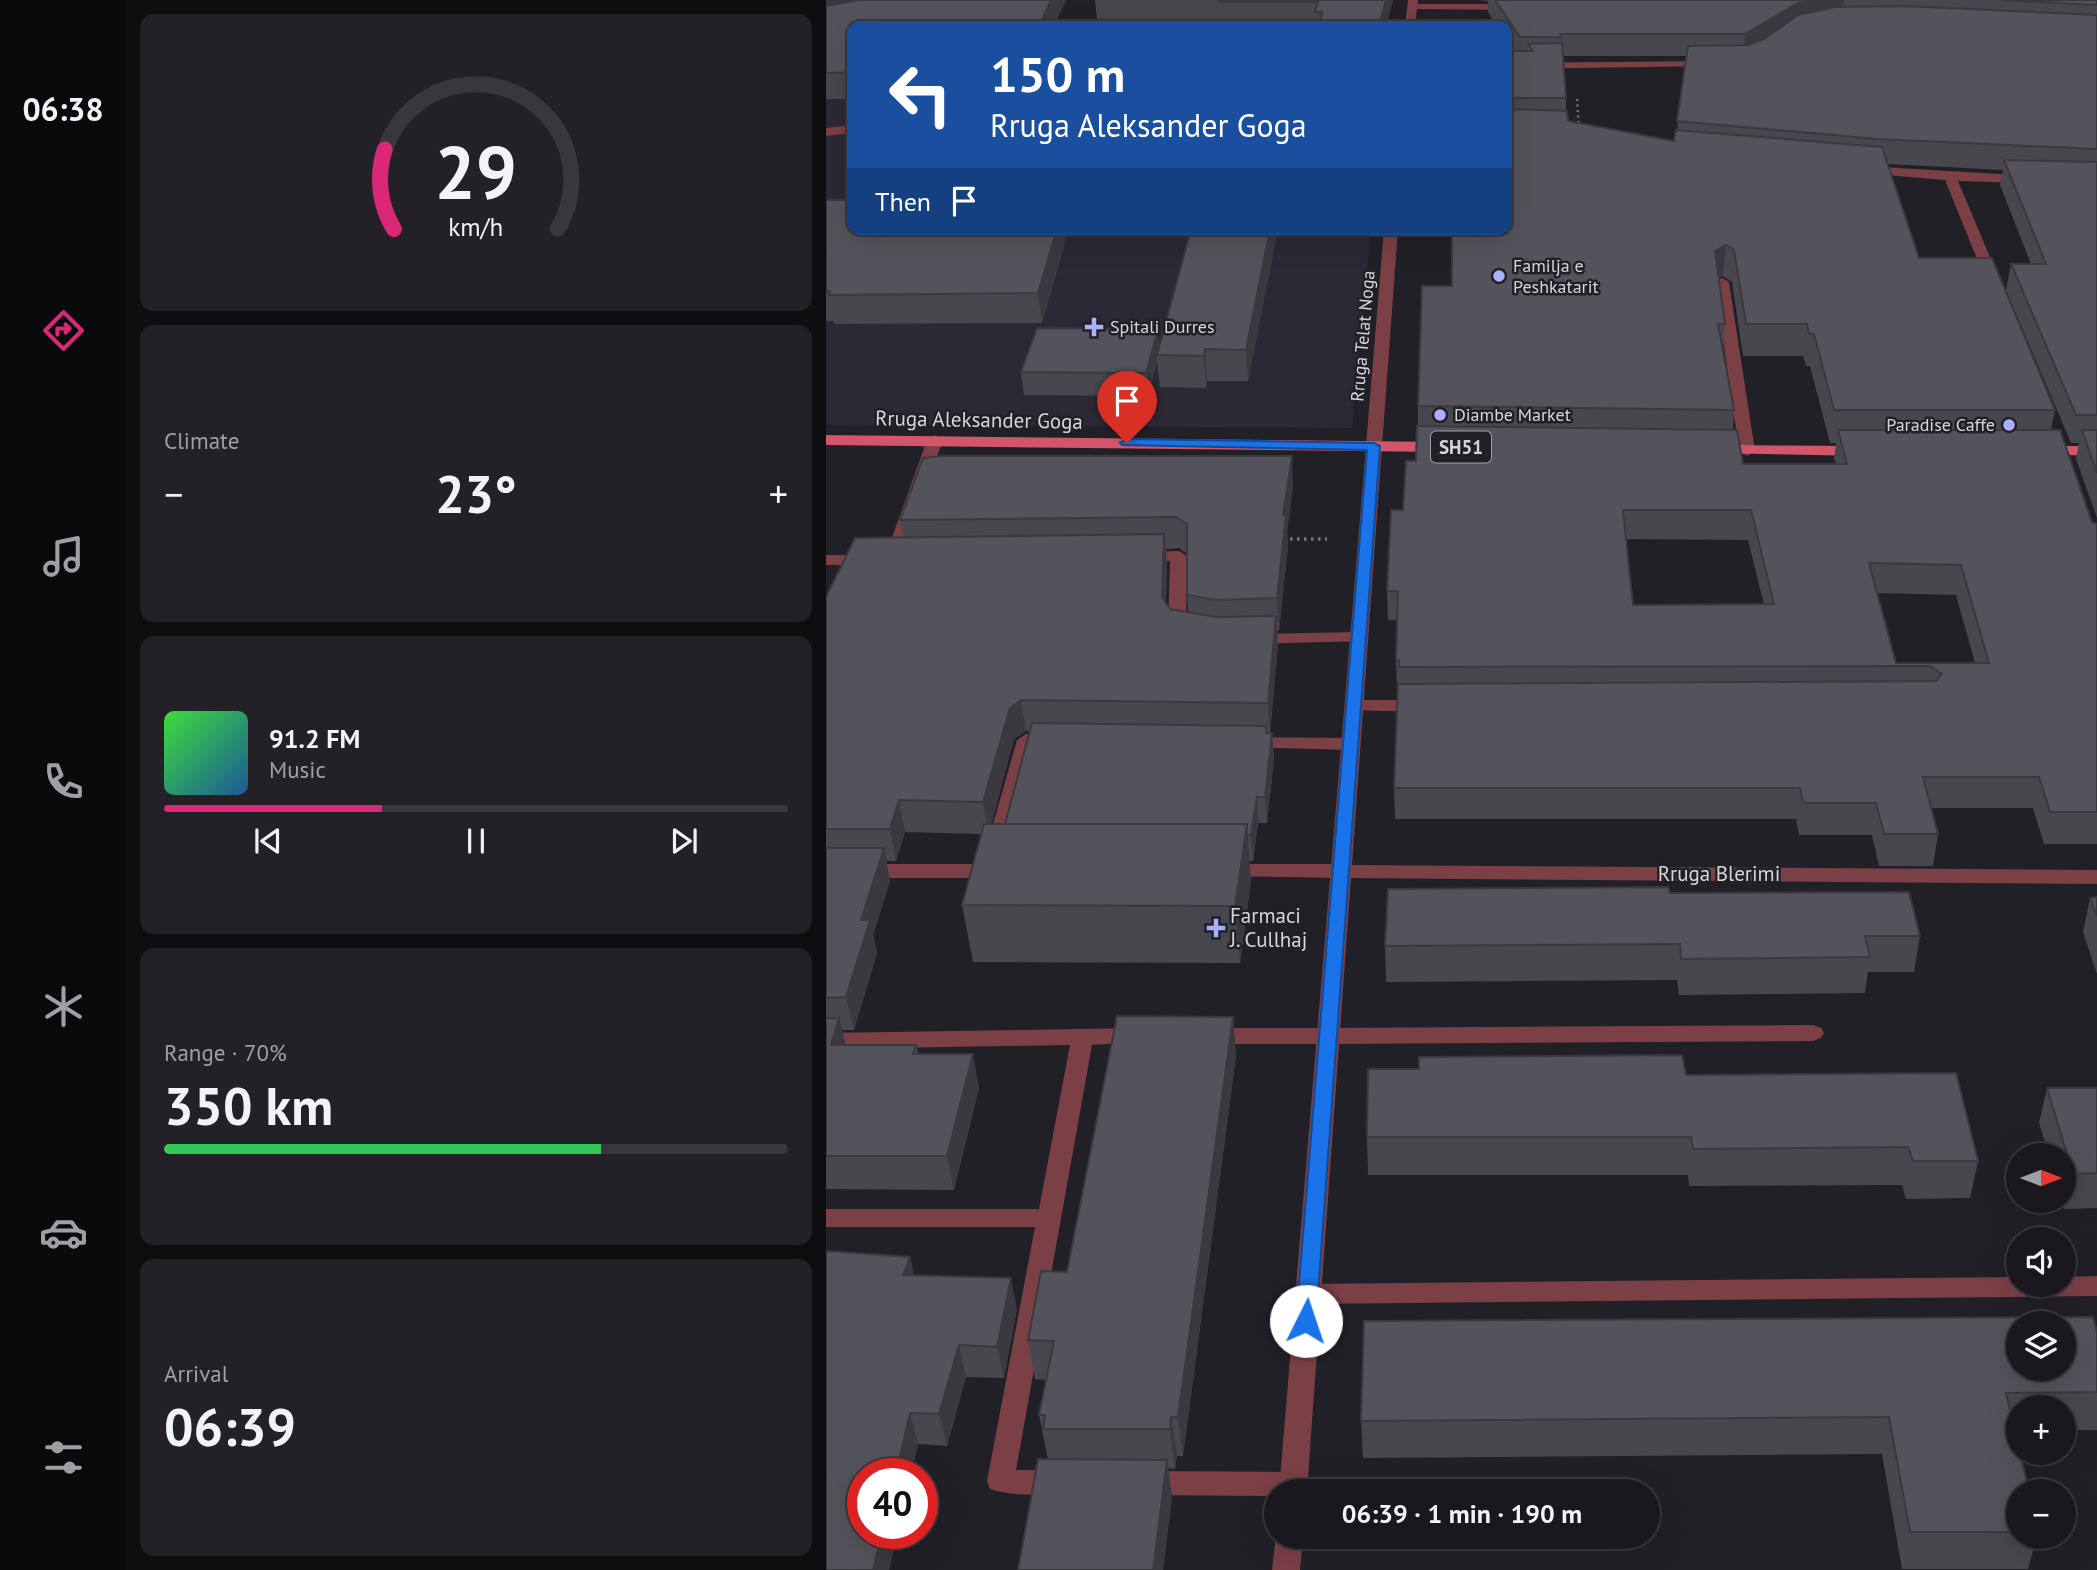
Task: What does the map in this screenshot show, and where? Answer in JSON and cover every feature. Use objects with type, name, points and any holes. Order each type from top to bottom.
[{"type":"main road","name":"Rruga Aleksander Goga","points":[[826,440],[1457,447]]},
{"type":"main road","points":[[1706,450],[1871,451]]},
{"type":"main road","points":[[2022,451],[2097,451]]},
{"type":"street","points":[[1411,21],[1413,3],[1529,7]]},
{"type":"street","points":[[1512,66],[1727,64]]},
{"type":"street","points":[[826,132],[847,130]]},
{"type":"street","points":[[1853,169],[1950,177],[2044,179]]},
{"type":"street","points":[[1950,177],[1996,289]]},
{"type":"street","name":"Rruga Telat Noga","points":[[1294,1479],[1391,235]]},
{"type":"street","points":[[1722,282],[1747,451]]},
{"type":"street","points":[[826,560],[899,560],[935,440]]},
{"type":"street","points":[[1125,557],[1179,556],[1177,628],[1181,634],[1197,637]]},
{"type":"street","points":[[1231,640],[1359,637]]},
{"type":"street","points":[[1354,706],[1437,706]]},
{"type":"street","points":[[991,871],[1026,740],[1067,741]]},
{"type":"street","points":[[1229,743],[1350,744]]},
{"type":"street","points":[[826,871],[1018,871]]},
{"type":"street","name":"Rruga Blerimi","points":[[1206,871],[2097,877]]},
{"type":"street","points":[[1192,1036],[1813,1033]]},
{"type":"street","points":[[1083,1036],[1000,1481],[1084,1482]]},
{"type":"street","points":[[826,1041],[1165,1036]]},
{"type":"street","points":[[826,1219],[1048,1218]]},
{"type":"street","points":[[1308,1294],[2097,1286]]},
{"type":"street","points":[[1112,1482],[1264,1486]]},
{"type":"street","points":[[1286,1570],[1288,1549]]},
{"type":"path","points":[[1283,539],[1366,538]]},
{"type":"shaded area","name":"Spitali Durres","points":[[826,69],[847,69],[847,235],[1370,235],[1352,428],[826,425]]},
{"type":"building","points":[[859,0],[1051,0],[1041,21],[847,21],[847,72],[826,73],[826,6]]},
{"type":"building","points":[[1386,0],[1380,21],[1321,21],[1322,12],[1315,12],[1318,2],[1219,2]]},
{"type":"building","points":[[1495,0],[1815,0],[1798,3],[1745,34],[1560,34],[1561,37],[1520,37],[1512,21],[1509,21]]},
{"type":"building","points":[[2001,0],[2097,0],[2097,5]]},
{"type":"building","points":[[1904,6],[2097,15],[2097,149],[1877,139],[1677,121],[1688,46],[1748,45],[1764,39],[1798,15],[1835,7]]},
{"type":"building","points":[[1562,43],[1566,98],[1512,98],[1512,51],[1533,51],[1528,44]]},
{"type":"building","points":[[1512,109],[1567,111],[1568,121],[1674,141],[1676,130],[1882,147],[1919,258],[1992,258],[2055,410],[1834,410],[1814,334],[1809,334],[1807,324],[1746,324],[1734,250],[1726,245],[1715,251],[1725,324],[1718,324],[1734,410],[1418,406],[1422,286],[1452,286],[1452,235],[1512,235]]},
{"type":"building","points":[[2004,160],[2097,162],[2097,415],[2076,415],[2011,264],[2046,264]]},
{"type":"building","points":[[826,200],[847,200],[847,235],[1055,235],[1038,293],[829,295],[830,291],[826,291]]},
{"type":"building","points":[[1189,235],[1269,235],[1246,350],[1205,349],[1204,356],[1157,355]]},
{"type":"building","points":[[1037,328],[1158,329],[1146,373],[1021,372]]},
{"type":"building","points":[[1417,426],[1737,430],[1743,464],[1847,464],[1838,430],[2060,430],[2092,522],[2097,524],[2097,812],[2050,812],[2039,777],[1923,777],[1938,834],[1884,834],[1876,803],[1803,803],[1800,788],[1394,788],[1398,684],[1936,681],[1942,674],[1930,666],[1399,667],[1399,660],[1396,660],[1398,591],[1387,591],[1391,510],[1403,510],[1406,461],[1416,461]],"holes":[[[1623,510],[1751,510],[1774,604],[1633,605]],[[1869,563],[1961,565],[1989,663],[1896,663]]]},
{"type":"building","points":[[2082,430],[2097,430],[2097,473]]},
{"type":"building","points":[[1292,456],[1283,515],[1286,515],[1277,598],[1217,600],[1187,595],[1187,524],[1176,517],[900,520],[923,458]]},
{"type":"building","points":[[1164,534],[1162,597],[1170,609],[1217,617],[1276,616],[1268,703],[1021,700],[1010,708],[983,802],[899,800],[890,829],[826,829],[826,597],[855,538]]},
{"type":"building","points":[[1032,723],[1266,726],[1266,733],[1272,733],[1265,797],[1257,797],[1251,835],[1247,835],[1247,824],[1005,824]]},
{"type":"building","points":[[984,824],[1247,824],[1235,906],[962,905]]},
{"type":"building","points":[[826,848],[884,848],[861,920],[870,920],[846,997],[826,998]]},
{"type":"building","points":[[1668,887],[1670,893],[1909,892],[1920,936],[1865,936],[1870,957],[1681,959],[1680,944],[1385,946],[1388,889]]},
{"type":"building","points":[[2097,897],[2097,916],[2090,898]]},
{"type":"building","points":[[1117,1016],[1233,1017],[1178,1417],[1171,1417],[1170,1429],[1043,1429],[1045,1415],[1039,1415],[1054,1341],[1028,1340],[1041,1271],[1067,1272]]},
{"type":"building","points":[[826,1018],[839,1018],[831,1045],[916,1045],[913,1054],[973,1054],[947,1156],[826,1156]]},
{"type":"building","points":[[1682,1055],[1686,1075],[1956,1073],[1978,1161],[1913,1161],[1908,1147],[1693,1149],[1691,1137],[1367,1137],[1368,1069],[1419,1069],[1419,1057]]},
{"type":"building","points":[[2047,1088],[2097,1088],[2097,1173],[2076,1174],[2076,1143],[2064,1143]]},
{"type":"building","points":[[826,1251],[910,1257],[903,1275],[1011,1278],[997,1347],[959,1345],[939,1414],[910,1413],[900,1458],[847,1458],[847,1549],[878,1549],[873,1570],[826,1570]]},
{"type":"building","points":[[2006,1317],[2006,1381],[2076,1381],[2076,1317],[2093,1317],[2097,1332],[2097,1392],[2006,1393],[2006,1465],[2023,1465],[2026,1479],[2006,1479],[2006,1532],[1910,1532],[1889,1417],[1361,1421],[1364,1321]]},
{"type":"building","points":[[1038,1459],[1167,1460],[1153,1570],[1018,1570]]},
{"type":"place","name":"Familja e Peshkatarit","points":[[1499,276]]},
{"type":"place","name":"Spitali Durres","points":[[1094,327]]},
{"type":"place","name":"Diambe Market","points":[[1440,415]]},
{"type":"place","name":"Paradise Caffe","points":[[2009,425]]},
{"type":"place","name":"Farmaci J. Cullhaj","points":[[1216,928]]},
{"type":"route","points":[[1127,443],[1374,446],[1306,1321]]}]
